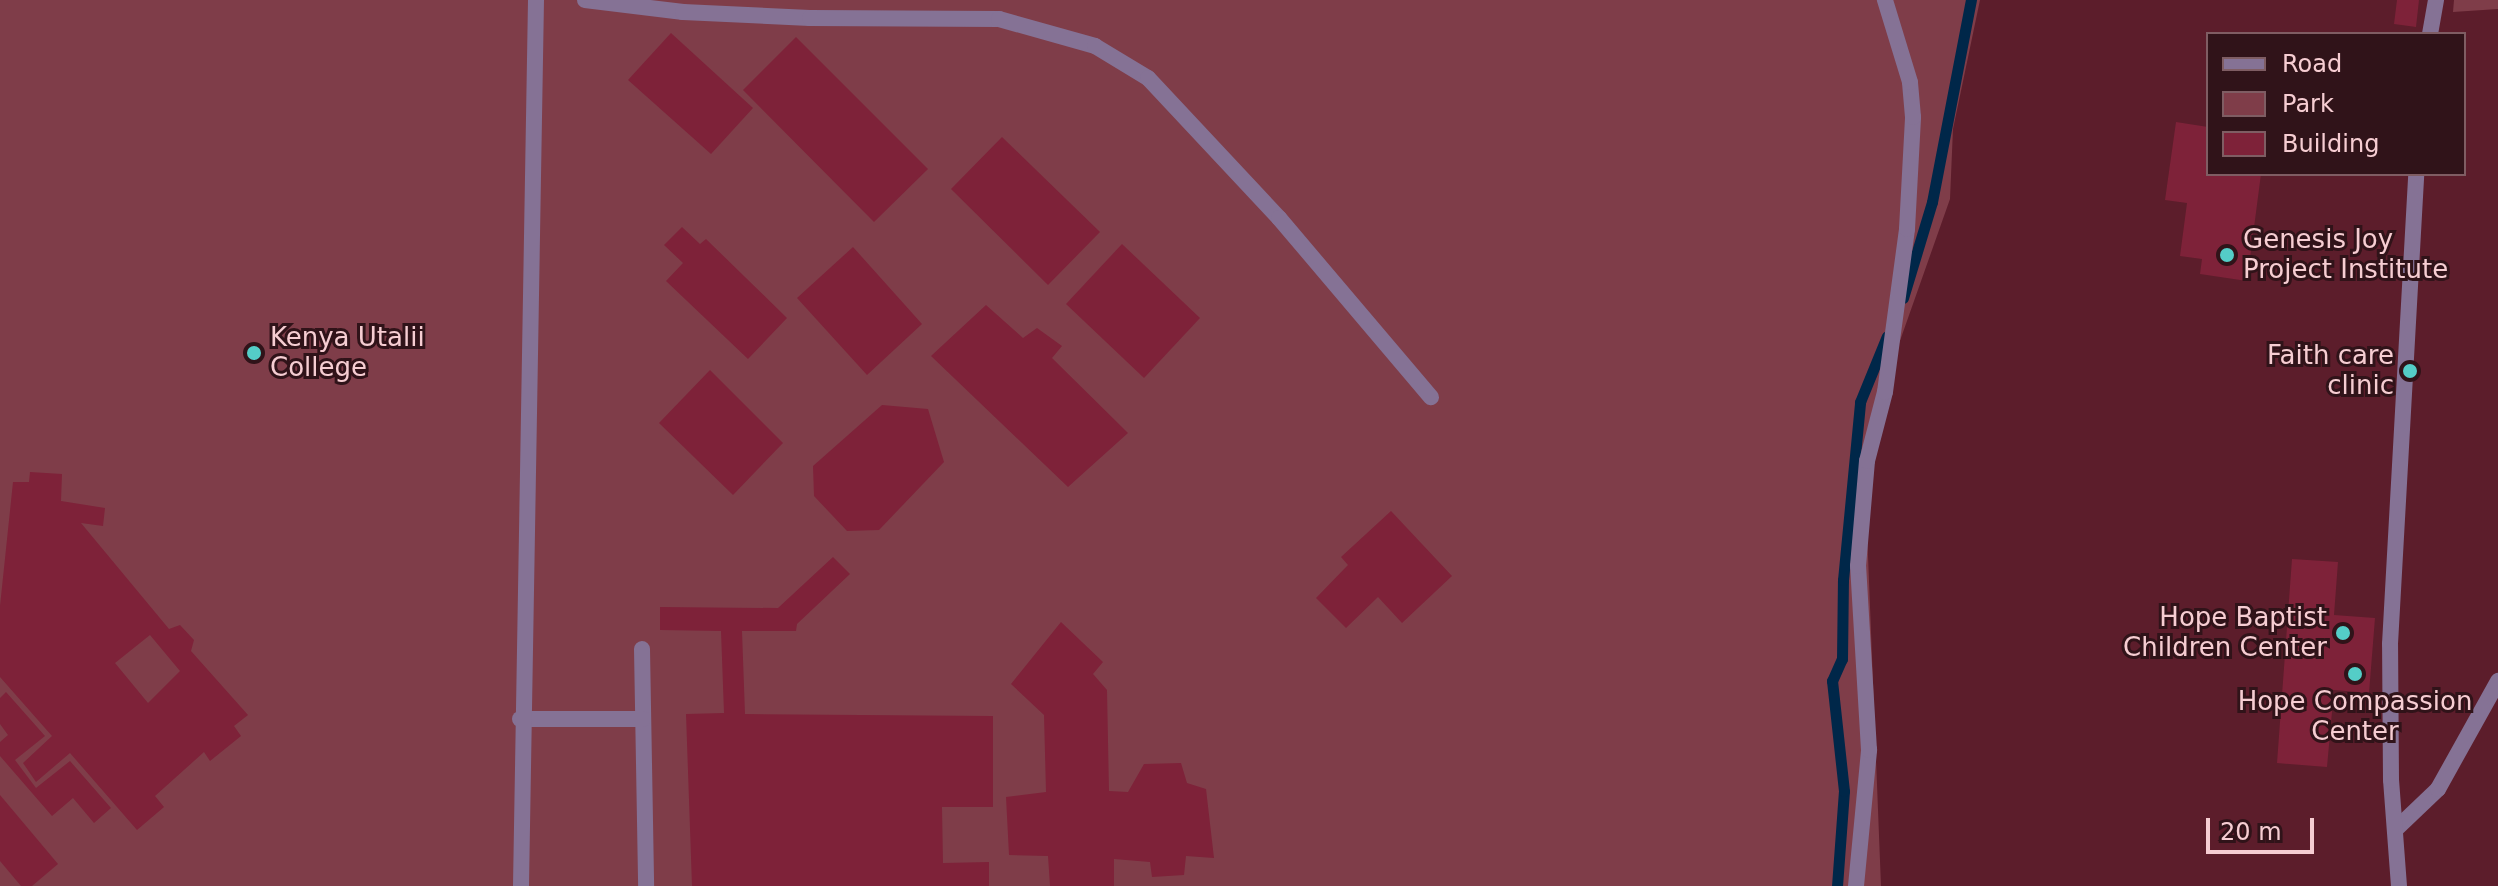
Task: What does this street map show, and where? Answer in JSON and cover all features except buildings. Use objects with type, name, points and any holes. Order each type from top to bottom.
[{"type":"street","points":[[521,886],[520,719],[536,0]]},
{"type":"street","points":[[585,0],[683,12],[810,18],[999,19],[1095,46],[1148,78],[1279,218],[1431,397]]},
{"type":"street","points":[[1856,886],[1869,750],[1858,566],[1867,461],[1885,392],[1907,229],[1913,117],[1910,82],[1885,0]]},
{"type":"street","points":[[2430,32],[2436,0]]},
{"type":"street","points":[[2399,886],[2395,830],[2392,580],[2416,176]]},
{"type":"street","points":[[642,649],[646,886]]},
{"type":"street","points":[[2395,830],[2438,789],[2498,681]]},
{"type":"street","points":[[520,719],[643,719]]},
{"type":"green space","points":[[0,0],[1980,0],[1953,129],[1950,199],[1877,406],[1867,530],[1881,886],[0,886]]},
{"type":"green space","points":[[2454,0],[2498,0],[2498,9],[2453,12]]},
{"type":"waterway","points":[[1903,298],[1932,202],[1971,0]]},
{"type":"waterway","points":[[1837,886],[1844,791],[1832,681],[1842,659],[1843,580],[1860,402],[1887,336]]},
{"type":"place","name":"Genesis Joy Project Institute","points":[[2227,255]]},
{"type":"place","name":"Kenya Utalii College","points":[[254,353]]},
{"type":"place","name":"Faith care clinic","points":[[2410,371]]},
{"type":"place","name":"Hope Baptist Children Center","points":[[2343,633]]},
{"type":"place","name":"Hope Compassion Center","points":[[2355,674]]}]
